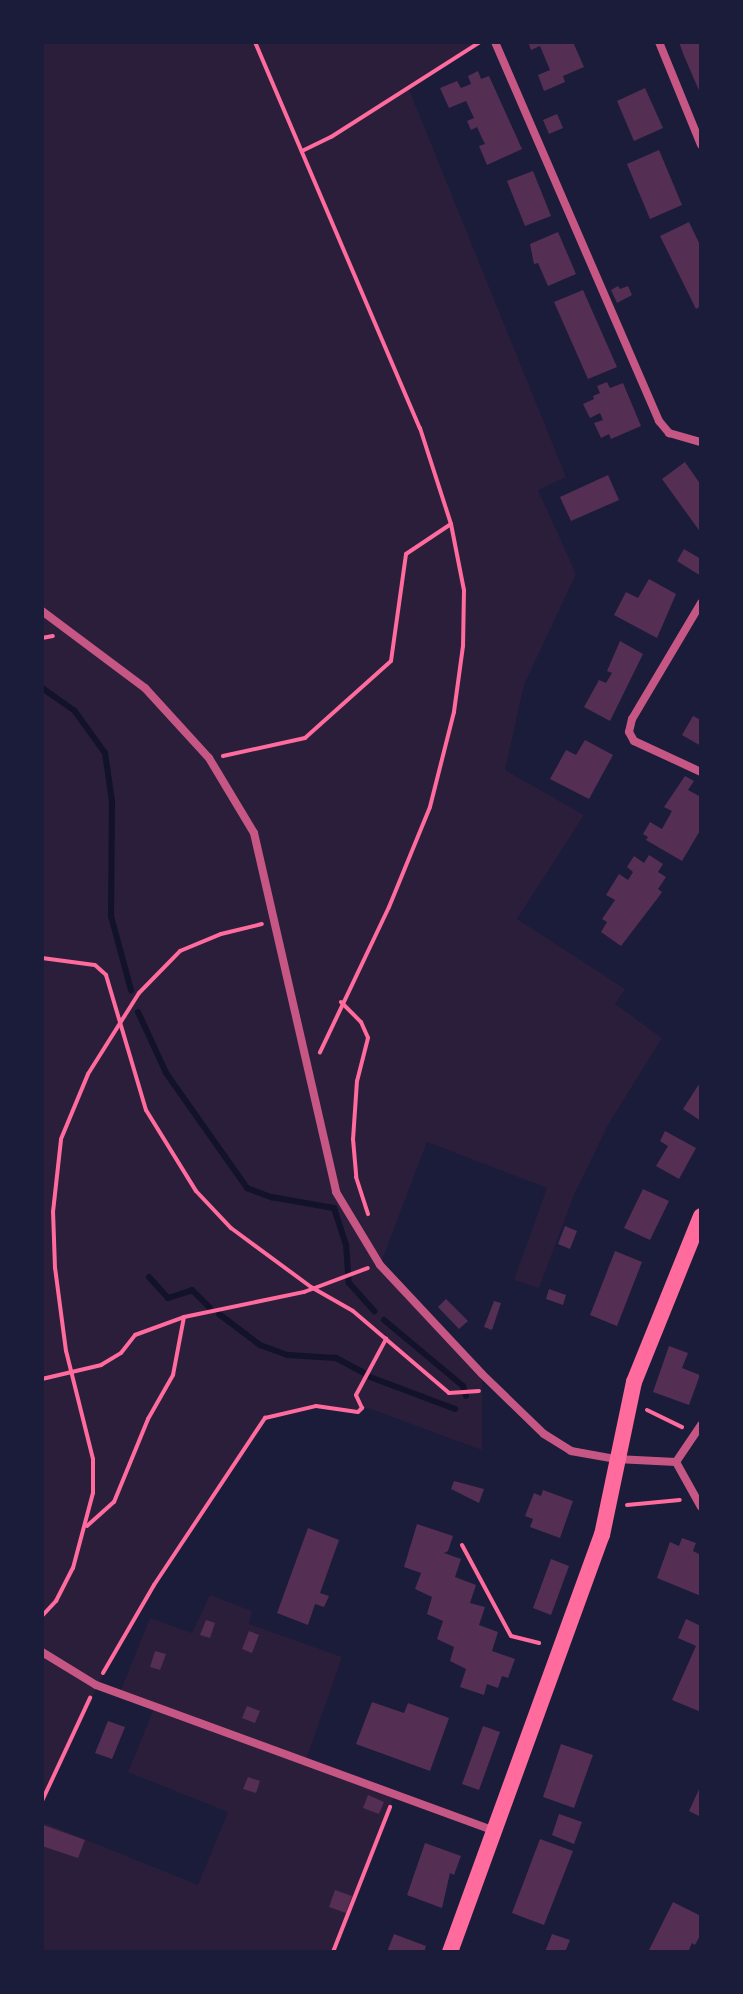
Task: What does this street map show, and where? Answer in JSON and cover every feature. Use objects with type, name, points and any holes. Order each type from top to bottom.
[{"type":"main road","points":[[450,1952],[602,1535],[634,1382],[701,1216]]},
{"type":"street","points":[[495,42],[659,421],[669,433],[701,442]]},
{"type":"street","points":[[659,42],[701,145]]},
{"type":"street","points":[[701,603],[632,719],[629,732],[634,741],[701,772]]},
{"type":"street","points":[[42,611],[145,688],[209,758],[254,833],[336,1192],[380,1265],[482,1374],[544,1434],[571,1451],[616,1459],[676,1462]]},
{"type":"street","points":[[676,1462],[701,1425]]},
{"type":"street","points":[[676,1462],[701,1507]]},
{"type":"street","points":[[42,1652],[96,1685],[495,1831]]},
{"type":"path","points":[[255,42],[420,428],[451,524],[464,590],[463,646],[454,712],[430,807],[389,907],[341,1002],[309,1080]]},
{"type":"path","points":[[302,151],[331,137],[480,42]]},
{"type":"path","points":[[209,758],[305,738],[391,661],[406,554],[451,524]]},
{"type":"path","points":[[42,1616],[56,1601],[73,1568],[93,1493],[93,1459],[73,1374],[55,1268],[53,1212],[61,1139],[88,1074],[119,1022],[139,993],[180,951],[221,934],[274,921]]},
{"type":"path","points":[[42,958],[95,965],[106,975],[146,1110],[196,1191],[231,1228],[311,1287],[353,1311],[449,1393],[469,1389]]},
{"type":"path","points":[[341,1002],[361,1022],[368,1038],[353,1104],[356,1177],[369,1218],[363,1240]]},
{"type":"path","points":[[42,1379],[101,1365],[121,1353],[135,1335],[184,1317],[290,1295],[380,1265]]},
{"type":"path","points":[[86,1528],[114,1502],[148,1419],[173,1375],[184,1317]]},
{"type":"path","points":[[42,1801],[96,1685],[139,1608],[265,1418],[316,1406],[358,1412],[362,1408],[356,1395],[386,1339]]},
{"type":"path","points":[[644,1409],[681,1426]]},
{"type":"path","points":[[627,1505],[683,1500]]},
{"type":"path","points":[[462,1545],[511,1636],[539,1643]]},
{"type":"path","points":[[333,1952],[395,1794]]},
{"type":"shaded area","points":[[42,42],[480,42],[408,87],[566,477],[538,490],[576,574],[524,685],[505,770],[584,815],[517,919],[625,989],[615,1004],[662,1038],[608,1125],[574,1195],[539,1288],[514,1280],[547,1188],[427,1142],[380,1265],[482,1374],[482,1450],[368,1408],[347,1410],[316,1406],[265,1418],[124,1632],[42,1801]]},
{"type":"shaded area","points":[[210,1595],[252,1611],[249,1624],[342,1657],[306,1760],[395,1794],[333,1952],[42,1952],[42,1822],[198,1885],[228,1812],[128,1772],[155,1706],[120,1692],[150,1618],[192,1633]]},
{"type":"building","points":[[528,42],[573,42],[584,67],[563,76],[565,82],[544,91],[538,75],[550,70],[540,46],[531,50]]},
{"type":"building","points":[[679,42],[701,42],[701,95],[684,56]]},
{"type":"building","points":[[478,71],[481,79],[489,76],[522,149],[487,165],[479,146],[485,144],[477,127],[471,130],[467,121],[474,118],[466,101],[449,108],[440,88],[457,81],[461,88],[471,84],[468,76]]},
{"type":"building","points":[[645,88],[663,128],[634,141],[617,101]]},
{"type":"building","points":[[557,114],[563,128],[549,134],[543,120]]},
{"type":"building","points":[[659,150],[682,205],[650,219],[627,164]]},
{"type":"building","points":[[533,171],[551,216],[525,226],[507,181]]},
{"type":"building","points":[[689,222],[701,247],[701,306],[696,309],[660,236]]},
{"type":"building","points":[[558,232],[576,274],[548,286],[538,263],[534,264],[530,244]]},
{"type":"building","points":[[618,286],[620,289],[628,286],[632,295],[617,303],[611,290]]},
{"type":"building","points":[[583,290],[617,367],[588,379],[554,302]]},
{"type":"building","points":[[607,382],[610,388],[623,383],[641,426],[611,439],[609,434],[601,438],[594,423],[603,420],[600,413],[590,418],[583,404],[600,393],[597,386]]},
{"type":"building","points":[[685,462],[701,485],[701,533],[662,479]]},
{"type":"building","points":[[608,475],[619,500],[571,521],[560,497]]},
{"type":"building","points":[[684,549],[701,559],[701,576],[677,561]]},
{"type":"building","points":[[649,579],[676,594],[657,638],[614,615],[626,592],[638,598]]},
{"type":"building","points":[[620,641],[643,654],[610,721],[584,707],[599,680],[606,683],[612,673],[607,671]]},
{"type":"building","points":[[693,716],[701,720],[701,746],[682,735]]},
{"type":"building","points":[[585,740],[613,755],[589,799],[550,779],[566,750],[576,755]]},
{"type":"building","points":[[685,776],[694,781],[688,790],[701,797],[701,829],[682,861],[646,840],[648,837],[643,834],[650,822],[662,829],[672,811],[664,807]]},
{"type":"building","points":[[649,855],[663,864],[658,872],[666,877],[658,889],[662,892],[621,946],[601,932],[607,922],[602,919],[615,900],[606,895],[619,874],[628,880],[633,872],[627,867],[634,856],[644,863]]},
{"type":"building","points":[[701,1081],[701,1121],[683,1109]]},
{"type":"building","points":[[665,1131],[696,1148],[679,1179],[656,1166],[668,1146],[660,1141]]},
{"type":"building","points":[[643,1189],[669,1201],[650,1240],[624,1228]]},
{"type":"building","points":[[565,1226],[577,1231],[570,1249],[558,1244]]},
{"type":"building","points":[[615,1251],[642,1262],[617,1326],[590,1315]]},
{"type":"building","points":[[549,1289],[566,1295],[563,1305],[546,1299]]},
{"type":"building","points":[[446,1299],[468,1321],[459,1329],[438,1307]]},
{"type":"building","points":[[494,1301],[501,1303],[492,1330],[484,1327]]},
{"type":"building","points":[[669,1346],[688,1353],[682,1368],[700,1375],[689,1405],[653,1392]]},
{"type":"building","points":[[454,1481],[484,1489],[479,1503],[451,1489]]},
{"type":"building","points":[[543,1490],[573,1501],[560,1538],[530,1527],[533,1519],[525,1516],[534,1493],[541,1496]]},
{"type":"building","points":[[417,1524],[453,1536],[448,1551],[444,1553],[461,1559],[455,1577],[476,1585],[470,1603],[485,1607],[479,1625],[498,1632],[492,1651],[515,1659],[508,1678],[502,1676],[498,1688],[487,1684],[484,1695],[460,1687],[466,1669],[450,1661],[454,1647],[437,1639],[443,1621],[427,1614],[432,1597],[415,1589],[421,1573],[404,1567]]},
{"type":"building","points":[[308,1528],[339,1540],[320,1593],[329,1596],[324,1607],[315,1604],[308,1625],[277,1613]]},
{"type":"building","points":[[682,1538],[696,1543],[693,1551],[701,1555],[701,1596],[657,1578],[670,1542],[679,1546]]},
{"type":"building","points":[[551,1559],[569,1566],[551,1615],[533,1608]]},
{"type":"building","points":[[686,1619],[701,1626],[701,1712],[672,1700],[696,1646],[678,1638]]},
{"type":"building","points":[[206,1620],[215,1623],[210,1638],[200,1635]]},
{"type":"building","points":[[249,1631],[259,1635],[252,1653],[242,1649]]},
{"type":"building","points":[[155,1651],[166,1654],[160,1670],[150,1667]]},
{"type":"building","points":[[372,1702],[404,1713],[408,1703],[449,1718],[430,1771],[356,1744]]},
{"type":"building","points":[[247,1706],[260,1711],[255,1723],[242,1718]]},
{"type":"building","points":[[108,1721],[125,1727],[112,1759],[95,1753]]},
{"type":"building","points":[[483,1726],[500,1732],[479,1790],[462,1784]]},
{"type":"building","points":[[561,1744],[593,1755],[574,1808],[543,1797]]},
{"type":"building","points":[[248,1777],[260,1781],[256,1793],[243,1789]]},
{"type":"building","points":[[701,1785],[701,1817],[689,1811]]},
{"type":"building","points":[[368,1795],[384,1802],[379,1814],[363,1808]]},
{"type":"building","points":[[559,1814],[582,1822],[574,1844],[552,1835]]},
{"type":"building","points":[[43,1825],[85,1840],[78,1858],[42,1846]]},
{"type":"building","points":[[540,1839],[573,1851],[544,1925],[512,1913]]},
{"type":"building","points":[[425,1843],[461,1856],[454,1875],[450,1873],[442,1908],[407,1895]]},
{"type":"building","points":[[335,1890],[352,1896],[346,1913],[329,1907]]},
{"type":"building","points":[[673,1902],[701,1916],[701,1934],[688,1952],[648,1952]]},
{"type":"building","points":[[394,1934],[426,1946],[424,1952],[387,1952]]},
{"type":"building","points":[[552,1934],[570,1940],[565,1952],[545,1952]]},
{"type":"waterway","points":[[42,688],[74,710],[105,753],[112,801],[111,916],[131,990]]},
{"type":"waterway","points":[[138,1012],[166,1073],[247,1188],[271,1197],[334,1208],[346,1244],[349,1283],[374,1311]]},
{"type":"waterway","points":[[149,1277],[168,1298],[192,1290],[210,1308]]},
{"type":"waterway","points":[[219,1314],[260,1345],[288,1355],[336,1358],[364,1373]]},
{"type":"waterway","points":[[384,1320],[463,1386],[466,1396]]},
{"type":"waterway","points":[[370,1377],[455,1409]]}]
